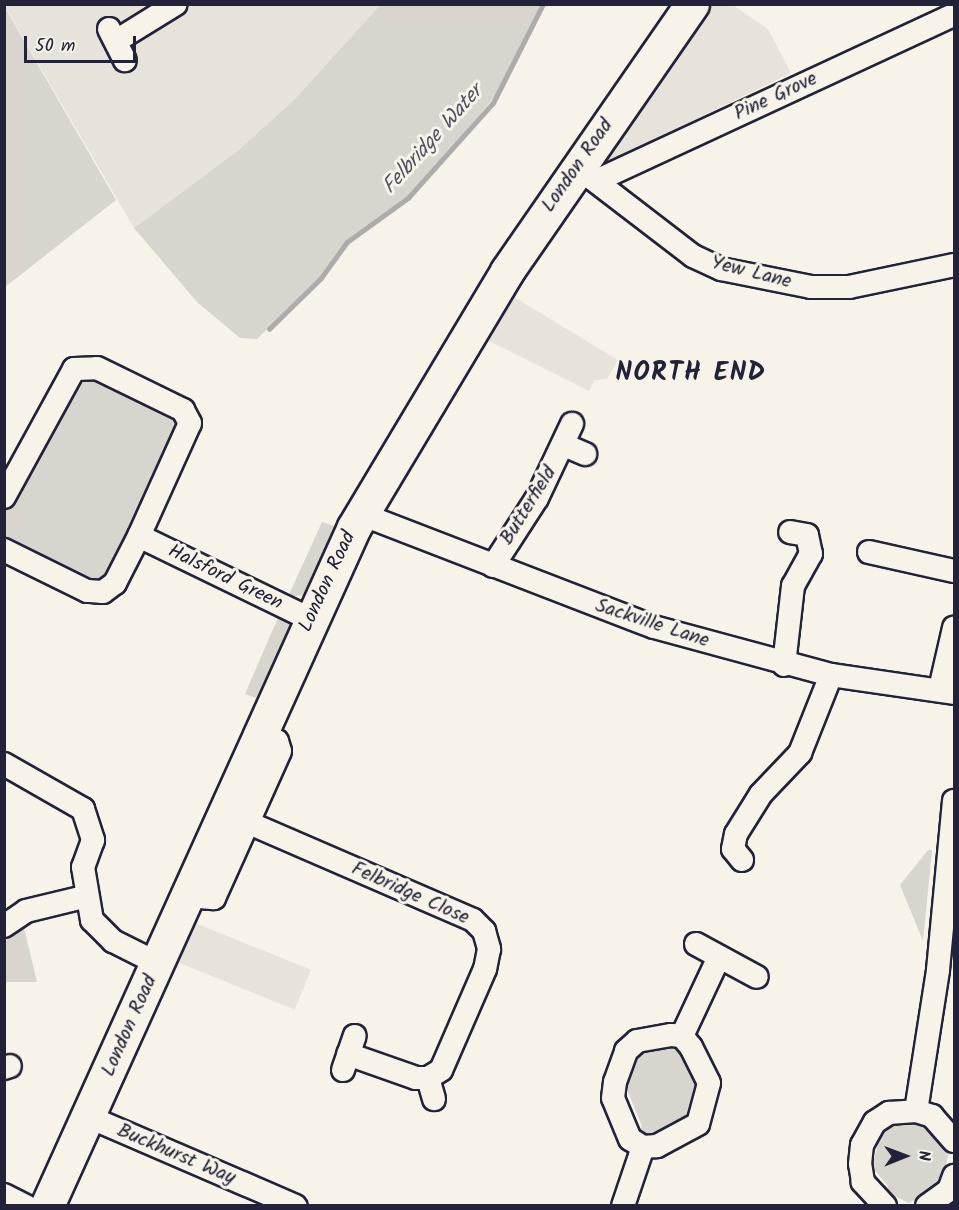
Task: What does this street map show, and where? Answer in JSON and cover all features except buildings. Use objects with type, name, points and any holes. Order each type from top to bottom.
[{"type":"highway","name":"London Road","points":[[47,1206],[159,964],[258,733],[361,514],[469,330],[587,174],[692,4]]},
{"type":"street","points":[[116,43],[176,4]]},
{"type":"street","name":"Pine Grove","points":[[587,174],[954,15]]},
{"type":"street","name":"Yew Lane","points":[[587,174],[693,256],[756,278],[849,287],[954,265]]},
{"type":"street","points":[[4,497],[61,386],[75,369],[97,368],[183,410],[190,423],[115,583],[103,592],[87,591],[4,550]]},
{"type":"street","name":"Butterfield","points":[[492,566],[537,498],[572,424]]},
{"type":"street","name":"Butterfield","points":[[564,445],[585,454]]},
{"type":"street","name":"Sackville Lane","points":[[361,514],[647,625],[784,665],[831,675],[947,691]]},
{"type":"street","points":[[784,665],[793,586],[812,554],[807,535],[790,532]]},
{"type":"street","name":"Halsford Green","points":[[139,536],[310,619]]},
{"type":"street","points":[[869,552],[954,571]]},
{"type":"street","points":[[947,691],[954,628]]},
{"type":"street","points":[[742,860],[734,849],[736,834],[761,794],[800,753],[831,675]]},
{"type":"street","points":[[189,896],[214,898],[280,752],[277,741],[258,733]]},
{"type":"street","points":[[4,764],[88,817],[93,840],[83,867],[84,897],[100,930],[159,964]]},
{"type":"street","points":[[916,1111],[938,970],[954,801]]},
{"type":"street","name":"Felbridge Close","points":[[249,823],[473,920],[484,931],[489,949],[485,969],[431,1089],[349,1053]]},
{"type":"street","points":[[4,926],[26,911],[84,897]]},
{"type":"street","points":[[696,944],[718,959],[757,977]]},
{"type":"street","points":[[682,1036],[718,959]]},
{"type":"street","points":[[682,1036],[706,1067],[710,1083],[698,1124],[657,1146],[644,1147],[630,1139],[613,1098],[622,1061],[637,1041],[682,1036]]},
{"type":"street","points":[[885,1206],[863,1182],[862,1145],[875,1122],[889,1113],[916,1111],[932,1116],[954,1141]]},
{"type":"street","name":"Buckhurst Way","points":[[89,1117],[296,1206]]},
{"type":"street","points":[[623,1206],[644,1147]]},
{"type":"street","points":[[927,1206],[949,1190],[954,1176]]},
{"type":"street","points":[[4,1195],[26,1206]]},
{"type":"shaded area","points":[[4,5],[380,5],[295,99],[240,149],[134,228]]},
{"type":"shaded area","points":[[380,5],[543,5],[506,83],[436,167],[400,206],[347,242],[321,278],[257,339],[240,338],[197,302],[134,228],[240,149],[295,99]]},
{"type":"shaded area","points":[[711,5],[733,5],[768,29],[791,73],[605,163],[600,160]]},
{"type":"shaded area","points":[[4,6],[116,200],[5,287],[4,287]]},
{"type":"shaded area","points":[[514,297],[618,360],[607,379],[595,380],[589,391],[489,341]]},
{"type":"shaded area","points":[[85,377],[171,413],[178,425],[112,574],[85,582],[12,547],[5,537],[4,510],[68,387]]},
{"type":"shaded area","points":[[322,522],[340,528],[314,586],[304,595],[288,597]]},
{"type":"shaded area","points":[[280,613],[291,620],[292,631],[256,698],[245,694]]},
{"type":"shaded area","points":[[928,850],[932,850],[923,941],[900,885]]},
{"type":"shaded area","points":[[195,923],[311,970],[295,1010],[179,963]]},
{"type":"shaded area","points":[[23,924],[37,982],[5,982],[5,941]]},
{"type":"shaded area","points":[[674,1041],[707,1083],[684,1126],[680,1121],[649,1139],[638,1132],[642,1126],[625,1085],[643,1048]]},
{"type":"shaded area","points":[[917,1115],[950,1147],[942,1182],[909,1203],[886,1192],[888,1186],[872,1167],[882,1129]]},
{"type":"waterway","name":"Felbridge Water","points":[[269,329],[321,278],[347,242],[408,198],[493,103],[543,4]]},
{"type":"district","name":"NORTH END","points":[[691,374]]}]
